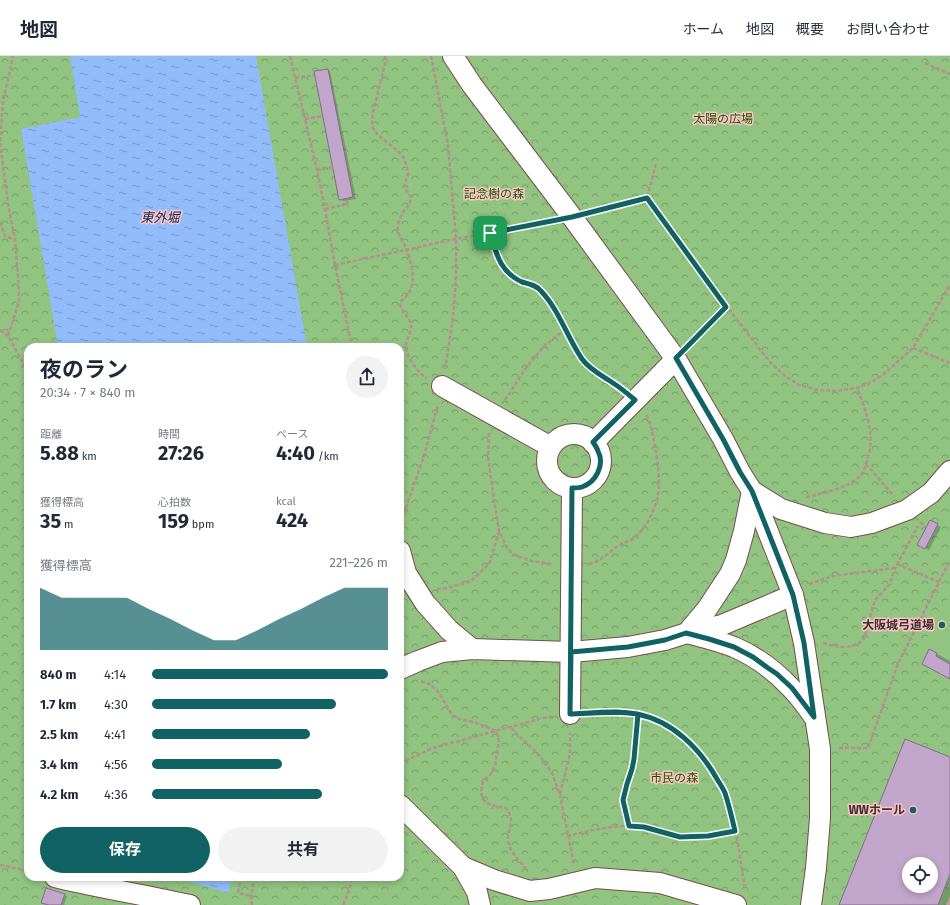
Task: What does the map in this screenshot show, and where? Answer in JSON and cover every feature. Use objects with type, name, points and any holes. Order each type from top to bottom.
[{"type":"street","points":[[454,56],[472,86],[572,217],[676,358],[752,491],[799,590],[804,643],[820,749],[820,818],[811,905]]},
{"type":"street","points":[[593,442],[676,358]]},
{"type":"street","points":[[442,386],[550,447]]},
{"type":"street","points":[[571,434],[583,436],[593,442],[599,452],[600,462],[598,473],[592,481],[582,487],[572,488],[561,485],[553,478],[548,468],[547,458],[550,447],[559,438],[571,434]]},
{"type":"street","points":[[752,491],[781,509],[825,523],[851,527],[914,516],[950,471]]},
{"type":"street","points":[[570,714],[572,488]]},
{"type":"street","points":[[686,633],[707,610],[730,574],[736,560],[744,531],[752,491]]},
{"type":"street","points":[[404,566],[406,573],[425,603],[449,630],[472,649]]},
{"type":"street","points":[[404,667],[442,652],[472,649],[571,652],[628,647],[665,640],[686,633],[722,625],[799,590]]},
{"type":"street","points":[[686,633],[734,647],[753,657],[777,674],[792,688],[814,717]]},
{"type":"street","points":[[404,809],[463,867],[477,892],[480,905]]},
{"type":"street","points":[[463,867],[535,895],[595,878],[660,883],[740,897]]},
{"type":"street","points":[[72,881],[190,905]]},
{"type":"path","points":[[8,336],[19,302],[19,290],[14,240],[0,141],[2,102],[13,56]]},
{"type":"path","points":[[290,56],[317,170],[351,343]]},
{"type":"path","points":[[385,56],[385,64],[372,121],[373,128],[378,135],[404,158],[407,168],[408,176],[404,185],[406,192],[411,197],[410,204],[399,220],[398,229],[407,250],[413,281],[408,294],[400,302],[400,306],[411,325],[411,331],[407,342],[407,353],[420,373],[442,386]]},
{"type":"path","points":[[404,514],[423,459],[434,422],[442,386],[453,318],[456,277],[456,239],[448,145],[431,56]]},
{"type":"path","points":[[925,63],[950,74]]},
{"type":"path","points":[[296,78],[314,75]]},
{"type":"path","points":[[0,93],[5,92]]},
{"type":"path","points":[[305,119],[323,116]]},
{"type":"path","points":[[647,198],[656,164]]},
{"type":"path","points":[[317,170],[333,167]]},
{"type":"path","points":[[572,217],[647,198]]},
{"type":"path","points":[[647,198],[726,307],[769,361],[785,376],[799,385],[818,390],[836,391],[858,388],[870,383],[884,374],[913,348],[950,285]]},
{"type":"path","points":[[325,209],[348,204],[346,199]]},
{"type":"path","points":[[335,265],[456,239],[553,221],[549,214]]},
{"type":"path","points":[[0,222],[5,236],[14,240]]},
{"type":"path","points":[[490,233],[498,258],[504,269],[512,276],[540,289],[550,301],[566,329],[583,360],[599,375],[612,382],[635,400],[646,412],[650,423],[658,467],[659,485],[656,504],[650,519],[641,531],[630,541],[616,547],[591,564],[558,565],[532,561],[514,555],[507,548],[499,531],[488,456],[489,435],[495,416],[526,368],[545,345],[566,329]]},
{"type":"path","points":[[676,358],[726,307]]},
{"type":"path","points":[[0,330],[8,336],[24,365]]},
{"type":"path","points":[[913,348],[950,363]]},
{"type":"path","points":[[801,497],[839,489],[861,476],[871,447],[868,421],[858,388]]},
{"type":"path","points":[[820,642],[844,647],[855,646],[862,642],[874,603],[890,584],[914,516],[866,464]]},
{"type":"path","points":[[417,591],[447,588],[471,581],[489,564],[499,531]]},
{"type":"path","points":[[820,749],[868,748],[898,664],[950,560]]},
{"type":"path","points":[[897,564],[939,582]]},
{"type":"path","points":[[799,590],[832,576],[895,568]]},
{"type":"path","points":[[420,680],[431,685],[439,692],[452,715],[459,719],[474,722],[496,731]]},
{"type":"path","points":[[404,761],[433,748],[511,728],[543,718],[570,714],[618,712],[638,714],[658,721],[676,731],[692,745],[710,767],[725,792],[735,831],[740,897]]},
{"type":"path","points":[[560,795],[570,754],[570,714]]},
{"type":"path","points":[[629,826],[623,800],[634,759],[638,714]]},
{"type":"path","points":[[511,728],[540,756],[552,773],[560,795],[578,882]]},
{"type":"path","points":[[496,731],[499,741],[495,766],[490,775],[483,780],[481,794],[484,800],[495,806],[506,808],[511,814],[508,843],[513,853],[532,876],[535,895]]},
{"type":"path","points":[[568,836],[599,828],[629,826],[644,827],[680,837],[708,836],[735,831]]},
{"type":"path","points":[[0,865],[24,870]]},
{"type":"path","points":[[240,881],[238,893],[251,896]]},
{"type":"path","points":[[252,905],[251,896],[254,881]]},
{"type":"path","points":[[343,905],[351,881]]},
{"type":"green space","points":[[0,56],[950,56],[950,896],[946,905],[0,905]]},
{"type":"green space","name":"大阪城弓道場","points":[[950,594],[950,680],[916,661],[918,658],[916,657]]},
{"type":"water","name":"東外堀","points":[[70,56],[256,56],[306,343],[57,343],[21,129],[80,117]]},
{"type":"water","points":[[188,881],[231,881],[228,893]]},
{"type":"building","points":[[328,69],[353,197],[339,200],[314,71]]},
{"type":"building","points":[[930,520],[938,524],[925,549],[917,545]]},
{"type":"building","points":[[929,649],[937,653],[936,656],[950,664],[950,679],[922,664]]},
{"type":"building","name":"WWホール","points":[[905,739],[950,757],[950,874],[938,905],[839,905]]},
{"type":"building","points":[[46,888],[65,894],[61,905],[41,903]]},
{"type":"place","name":"大阪城弓道場","points":[[942,625]]},
{"type":"place","name":"WWホール","points":[[913,810]]},
{"type":"route","points":[[490,233],[498,258],[504,269],[512,276],[540,289],[550,301],[583,360],[599,375],[612,382],[635,400],[593,442],[599,452],[600,462],[598,473],[592,481],[582,487],[572,488],[570,714],[618,712],[638,714],[634,759],[623,800],[629,826],[644,827],[680,837],[708,836],[735,831],[725,792],[710,767],[692,745],[676,731],[658,721],[638,714],[618,712],[570,714],[571,652],[628,647],[665,640],[686,633],[734,647],[753,657],[777,674],[792,688],[814,717],[804,643],[793,595],[752,491],[676,358],[726,307],[647,198],[572,217],[490,233]]},
{"type":"park label","name":"太陽の広場","points":[[723,119]]},
{"type":"park label","name":"記念樹の森","points":[[494,194]]},
{"type":"park label","name":"市民の森","points":[[674,778]]}]
